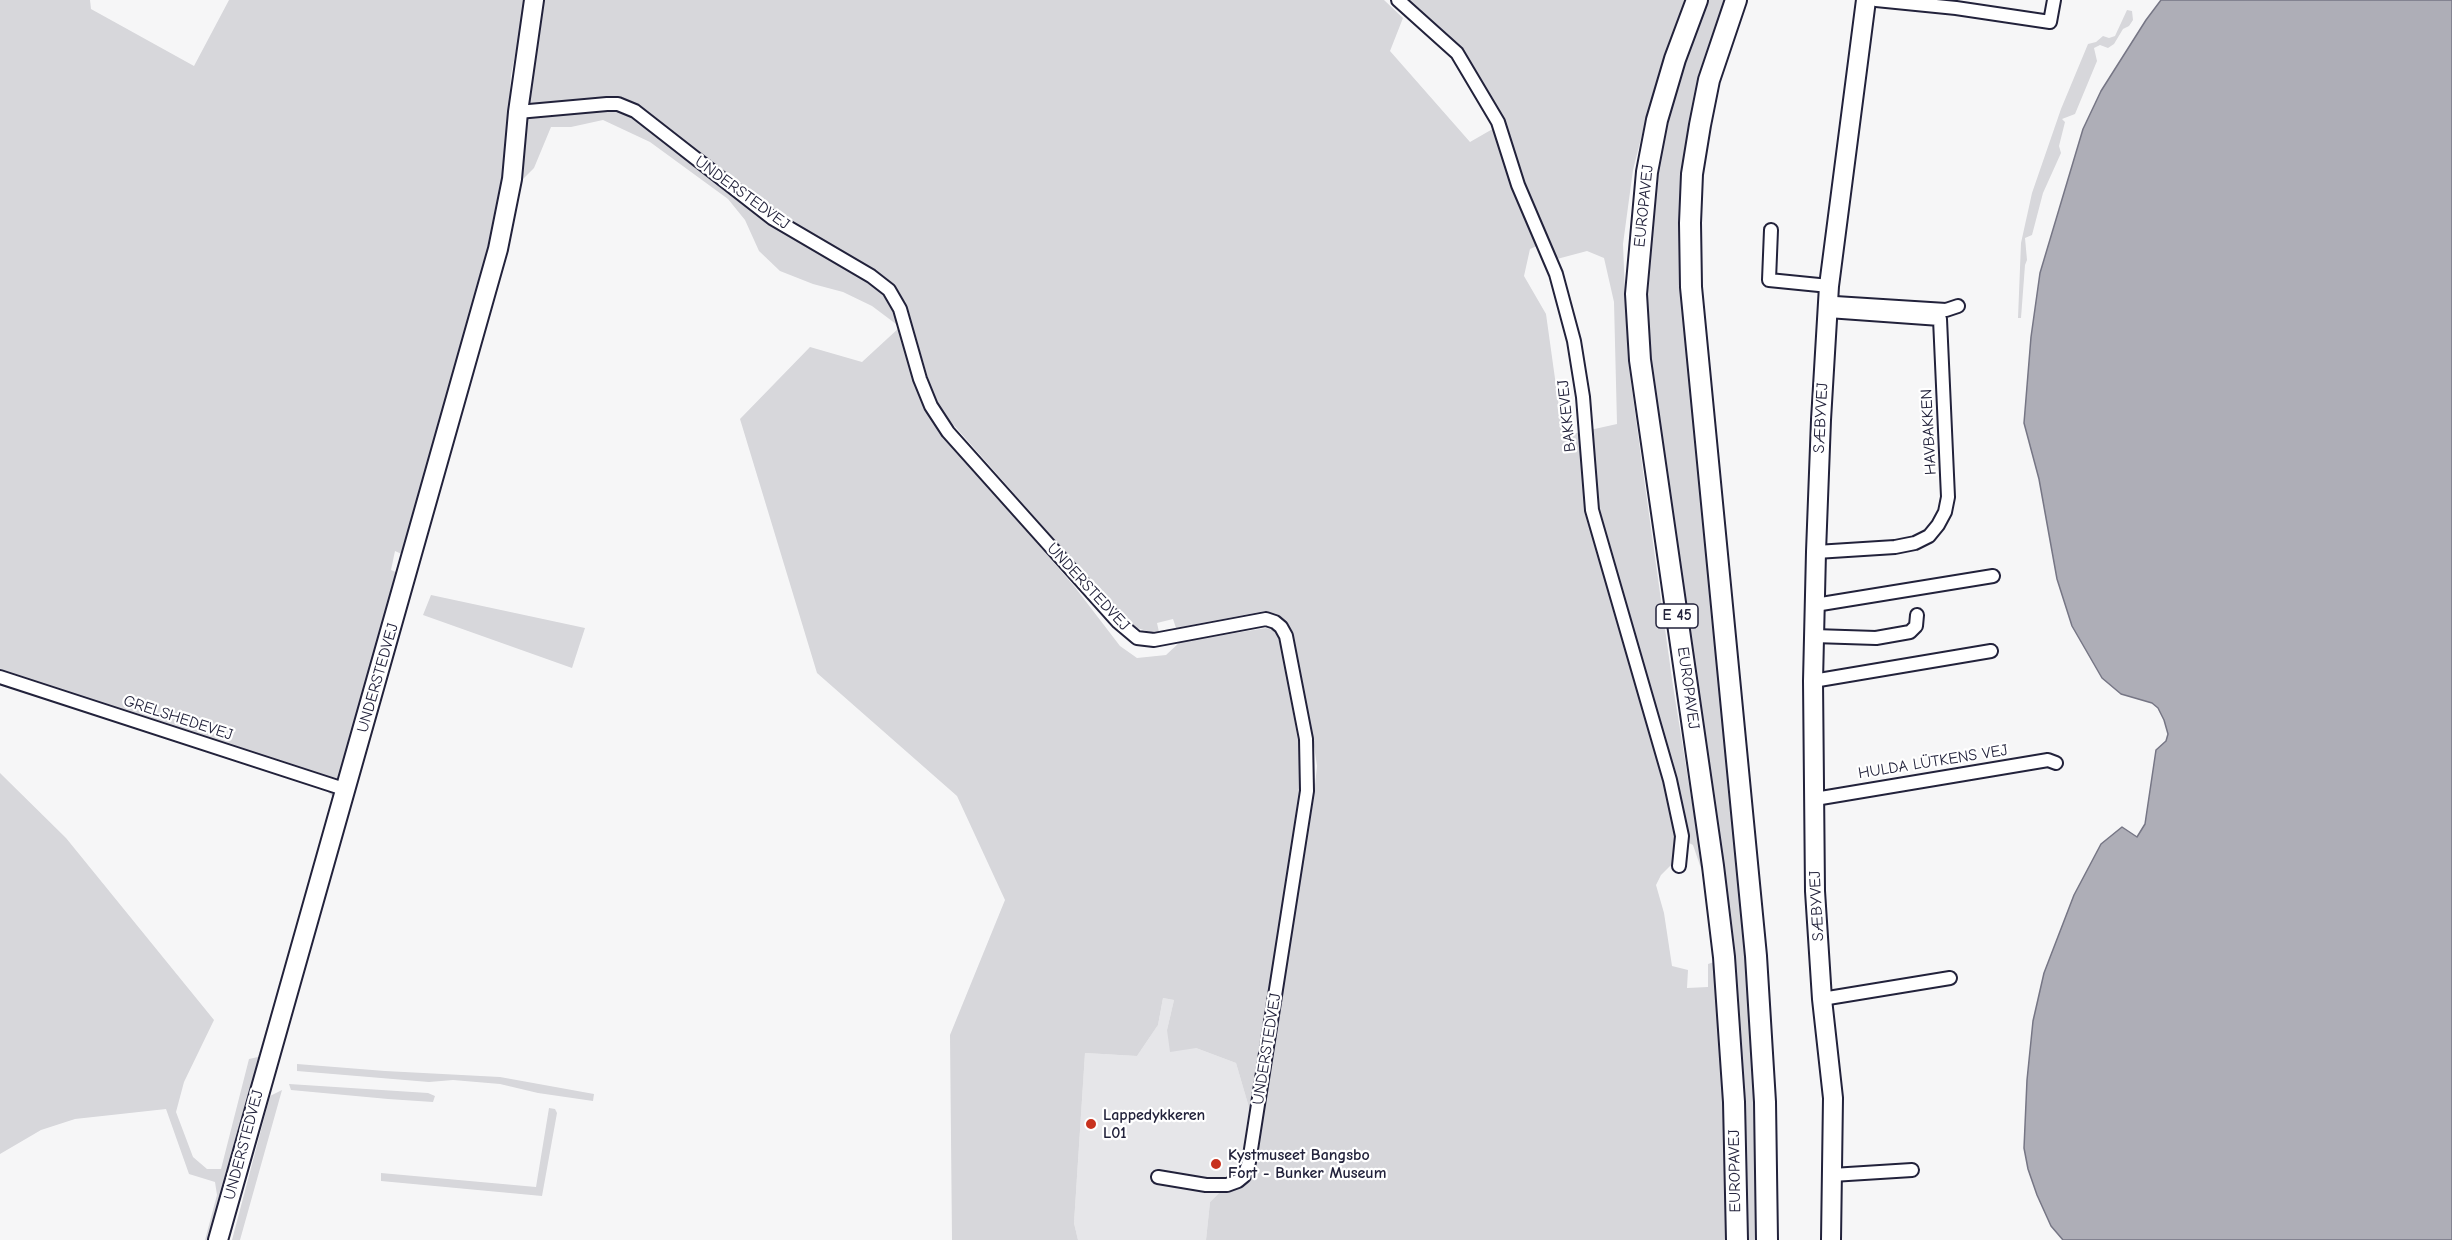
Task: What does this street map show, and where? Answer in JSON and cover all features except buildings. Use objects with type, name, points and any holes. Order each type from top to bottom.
[{"type":"main road","name":"EUROPAVEJ","points":[[1697,0],[1675,59],[1657,120],[1647,172],[1636,294],[1640,360],[1724,957],[1734,1101],[1737,1240]]},
{"type":"main road","name":"EUROPAVEJ","points":[[1736,0],[1709,80],[1692,174],[1691,287],[1756,956],[1765,1102],[1767,1240]]},
{"type":"street","name":"UNDERSTEDVEJ","points":[[218,1240],[498,249],[512,179],[518,111],[534,0]]},
{"type":"street","name":"BAKKEVEJ","points":[[1398,0],[1457,52],[1498,122],[1518,185],[1556,274],[1574,341],[1583,397],[1592,510],[1670,780],[1682,836],[1679,866]]},
{"type":"street","name":"SÆBYVEJ","points":[[1831,1240],[1833,1098],[1822,999],[1815,891],[1813,681],[1816,552],[1828,300],[1866,0]]},
{"type":"street","points":[[1876,0],[1959,8],[2050,22],[2054,0]]},
{"type":"street","name":"UNDERSTEDVEJ","points":[[518,111],[607,104],[618,104],[635,111],[772,218],[871,276],[889,290],[900,309],[920,379],[931,406],[948,432],[1118,622],[1137,638],[1154,640],[1266,619],[1281,627],[1286,636],[1306,739],[1307,791],[1249,1162],[1244,1176],[1227,1185],[1206,1185],[1158,1177]]},
{"type":"street","points":[[1771,230],[1769,280],[1828,300],[1946,310],[1958,306]]},
{"type":"street","name":"HAVBAKKEN","points":[[1816,552],[1895,547],[1915,543],[1929,536],[1938,525],[1946,512],[1948,497],[1940,319],[1828,300]]},
{"type":"street","points":[[1815,605],[1993,576]]},
{"type":"street","points":[[1814,636],[1876,638],[1910,632],[1916,626],[1917,615]]},
{"type":"street","points":[[1813,681],[1991,651]]},
{"type":"street","name":"GRELSHEDEVEJ","points":[[0,677],[347,790]]},
{"type":"street","name":"HULDA LÜTKENS VEJ","points":[[1815,799],[2048,760],[2056,763]]},
{"type":"street","points":[[1822,999],[1950,978]]},
{"type":"street","points":[[1832,1175],[1912,1170]]},
{"type":"shaded area","points":[[0,0],[90,0],[91,9],[194,66],[229,0],[526,0],[511,75],[506,159],[493,251],[406,556],[395,551],[391,570],[400,574],[213,1240],[205,1240],[217,1195],[215,1182],[189,1174],[166,1109],[75,1119],[41,1130],[0,1154],[0,773],[66,838],[214,1020],[184,1082],[176,1112],[193,1157],[207,1169],[221,1169],[249,1059],[258,1057],[334,798],[327,791],[0,685]]},
{"type":"shaded area","points":[[540,0],[1384,0],[1403,18],[1390,51],[1470,142],[1503,123],[1461,47],[1404,0],[1686,0],[1670,40],[1650,103],[1633,170],[1623,244],[1628,360],[1673,686],[1704,877],[1693,845],[1677,837],[1674,862],[1661,875],[1656,885],[1664,913],[1672,966],[1688,970],[1687,988],[1708,987],[1708,964],[1714,962],[1727,1100],[1729,1240],[1206,1240],[1210,1202],[1219,1193],[1244,1186],[1251,1180],[1314,795],[1317,766],[1313,739],[1287,621],[1277,614],[1265,611],[1176,628],[1173,619],[1157,623],[1159,632],[1154,633],[1137,628],[1122,616],[936,405],[908,311],[900,328],[905,350],[915,380],[943,435],[1074,586],[1120,646],[1137,658],[1166,655],[1180,642],[1266,628],[1275,631],[1280,640],[1302,763],[1301,791],[1250,1111],[1236,1063],[1196,1048],[1170,1052],[1167,1030],[1174,1000],[1163,998],[1158,1025],[1137,1056],[1085,1053],[1074,1223],[1078,1240],[952,1240],[950,1035],[1005,900],[957,796],[817,673],[740,419],[810,347],[862,362],[900,327],[872,306],[843,292],[813,284],[780,271],[759,251],[745,220],[728,199],[650,142],[603,120],[571,127],[551,127],[534,168],[521,181],[517,171]],"holes":[[[1539,245],[1557,259],[1587,251],[1604,258],[1614,302],[1617,424],[1563,436],[1546,314],[1524,276],[1530,249]]]},
{"type":"shaded area","points":[[1705,0],[1728,0],[1687,165],[1758,1099],[1761,1240],[1745,1240],[1745,1218],[1652,405],[1643,293],[1648,221],[1667,111]]},
{"type":"shaded area","points":[[2161,0],[2452,0],[2452,1240],[2063,1240],[2051,1226],[2028,1169],[2024,1148],[2027,1080],[2033,1021],[2044,973],[2074,895],[2101,844],[2122,827],[2137,837],[2145,824],[2156,750],[2166,741],[2168,734],[2158,708],[2152,703],[2121,694],[2102,678],[2072,626],[2057,579],[2039,479],[2024,423],[2031,337],[2040,273],[2083,129],[2101,91]]},
{"type":"shaded area","points":[[2127,10],[2132,11],[2133,20],[2123,29],[2114,44],[2108,48],[2100,45],[2094,48],[2097,61],[2075,114],[2062,119],[2065,122],[2059,146],[2061,153],[2043,193],[2032,235],[2025,238],[2027,260],[2021,318],[2018,318],[2021,243],[2032,193],[2061,109],[2088,44],[2096,42],[2103,36],[2109,38],[2115,36]]},
{"type":"shaded area","points":[[431,595],[585,628],[572,668],[423,615]]},
{"type":"shaded area","points":[[1163,998],[1174,1000],[1167,1030],[1196,1048],[1236,1063],[1250,1111],[1263,1114],[1251,1180],[1244,1186],[1219,1193],[1210,1202],[1206,1240],[1078,1240],[1074,1223],[1085,1053],[1137,1056],[1158,1025]]},
{"type":"shaded area","points":[[297,1064],[500,1077],[594,1094],[593,1101],[538,1093],[500,1084],[453,1080],[429,1082],[297,1071]]},
{"type":"shaded area","points":[[289,1084],[428,1093],[435,1096],[433,1102],[388,1099],[291,1090]]},
{"type":"shaded area","points":[[282,1090],[240,1240],[232,1240],[270,1096]]},
{"type":"shaded area","points":[[549,1108],[555,1109],[557,1113],[542,1196],[381,1181],[381,1173],[536,1187]]},
{"type":"place","name":"Lappedykkeren L01","points":[[1091,1124]]},
{"type":"place","name":"Kystmuseet Bangsbo Fort - Bunker Museum","points":[[1216,1164]]}]
